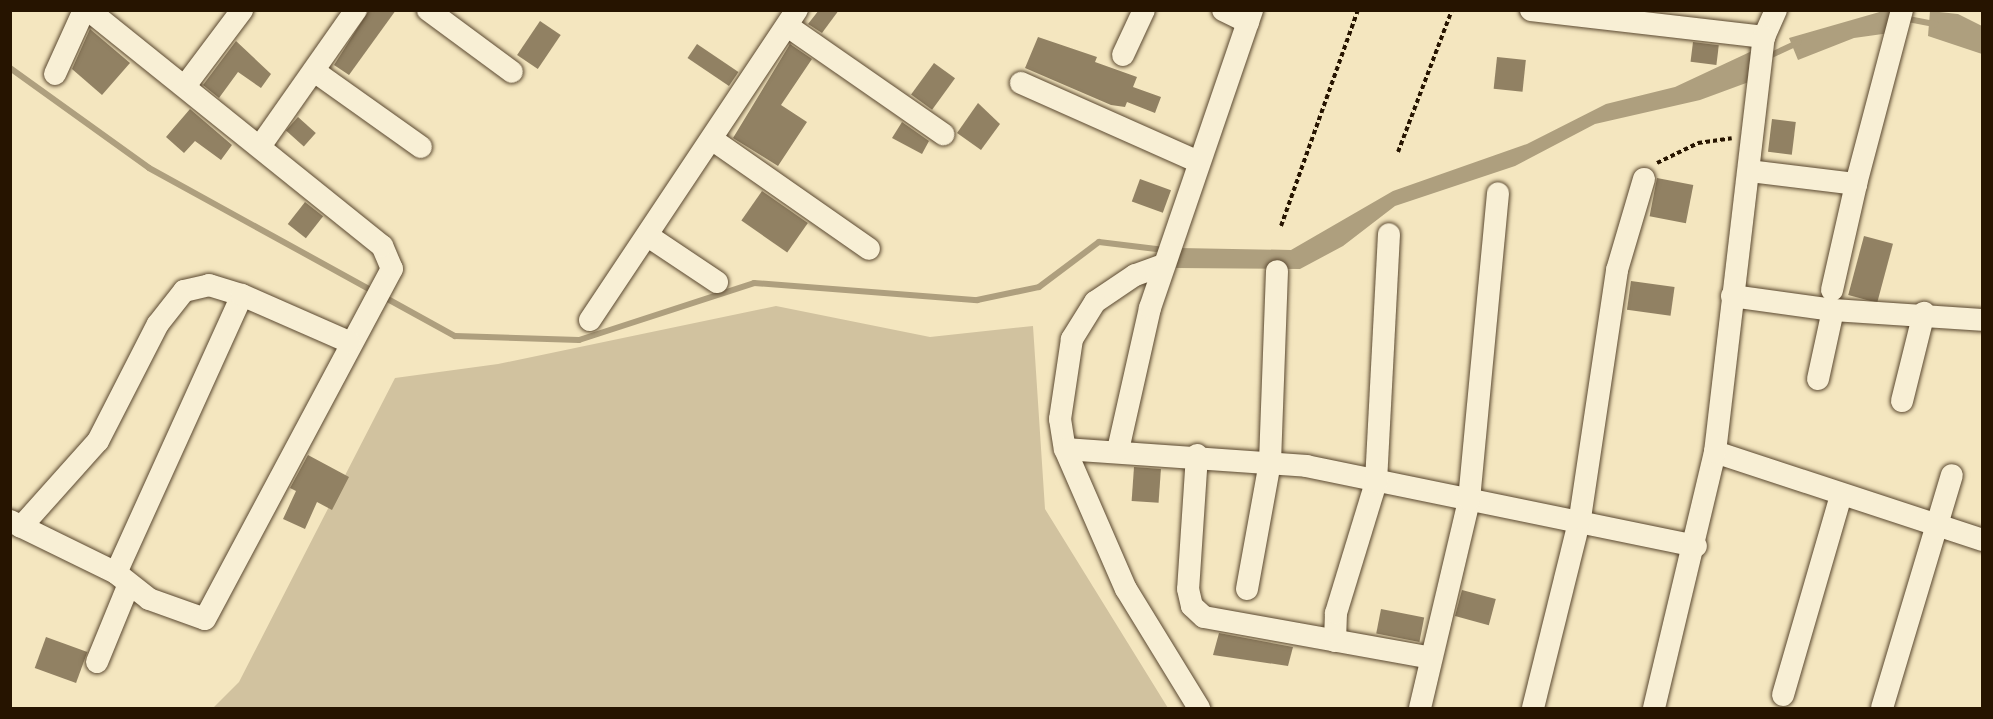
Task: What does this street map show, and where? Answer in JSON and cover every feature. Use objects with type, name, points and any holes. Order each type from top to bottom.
[{"type":"street","points":[[55,74],[86,10],[261,145],[382,246],[392,269],[349,342],[205,619],[149,599],[122,578],[16,524],[98,441],[158,324],[184,291],[208,285],[242,295],[349,342]]},
{"type":"street","points":[[185,86],[242,10]]},
{"type":"street","points":[[261,145],[356,10]]},
{"type":"street","points":[[428,10],[512,72]]},
{"type":"street","points":[[1123,55],[1144,10]]},
{"type":"street","points":[[1118,450],[1168,249],[1196,160],[1250,16],[1223,10]]},
{"type":"street","points":[[1531,10],[1763,48]]},
{"type":"street","points":[[1654,708],[1696,546],[1715,452],[1732,296],[1756,135],[1763,48],[1776,10]]},
{"type":"street","points":[[1818,379],[1856,184],[1902,16]]},
{"type":"street","points":[[590,320],[793,19],[943,134]]},
{"type":"street","points":[[314,71],[422,147]]},
{"type":"street","points":[[1021,83],[1196,160]]},
{"type":"street","points":[[712,140],[869,249]]},
{"type":"street","points":[[1749,171],[1856,184]]},
{"type":"street","points":[[1533,708],[1581,518],[1617,270],[1644,179]]},
{"type":"street","points":[[1420,708],[1469,500],[1498,193]]},
{"type":"street","points":[[1335,641],[1336,613],[1376,482],[1389,234]]},
{"type":"street","points":[[648,236],[717,282]]},
{"type":"street","points":[[1168,249],[1095,302],[1072,339],[1060,418],[1065,449],[1126,590],[1199,708]]},
{"type":"street","points":[[1247,589],[1269,462],[1277,271]]},
{"type":"street","points":[[97,662],[122,578],[242,295]]},
{"type":"street","points":[[1732,296],[1832,300],[1983,320]]},
{"type":"street","points":[[1902,401],[1924,313]]},
{"type":"street","points":[[1065,449],[1197,455],[1269,462],[1469,500],[1581,518],[1696,546]]},
{"type":"street","points":[[1715,452],[1983,540]]},
{"type":"street","points":[[1197,455],[1188,589],[1192,606],[1204,617],[1431,658]]},
{"type":"street","points":[[1882,708],[1952,475]]},
{"type":"street","points":[[1783,694],[1841,495]]},
{"type":"path","points":[[1281,226],[1358,10]]},
{"type":"path","points":[[1398,152],[1452,10]]},
{"type":"path","points":[[1644,179],[1658,163],[1698,143],[1756,135]]},
{"type":"shaded area","points":[[1883,11],[1898,11],[1897,32],[1854,38],[1798,60],[1789,38]]},
{"type":"shaded area","points":[[1930,11],[1958,14],[1982,26],[1982,54],[1928,36]]},
{"type":"shaded area","points":[[1752,51],[1757,79],[1700,100],[1595,124],[1515,166],[1395,206],[1343,246],[1300,269],[1176,268],[1180,248],[1291,250],[1393,191],[1527,144],[1606,104],[1675,87]]},
{"type":"shaded area","points":[[776,306],[930,337],[1033,326],[1045,509],[1168,708],[213,708],[239,682],[395,378],[498,364]]},
{"type":"building","points":[[369,10],[396,10],[349,75],[334,65]]},
{"type":"building","points":[[819,10],[839,10],[822,33],[808,24]]},
{"type":"building","points":[[540,21],[561,35],[538,69],[517,55]]},
{"type":"building","points":[[90,29],[130,63],[102,95],[72,69]]},
{"type":"building","points":[[1038,37],[1097,57],[1095,62],[1137,77],[1133,87],[1161,97],[1155,113],[1127,102],[1125,107],[1111,105],[1025,68]]},
{"type":"building","points":[[236,41],[271,74],[261,88],[238,72],[219,98],[203,85]]},
{"type":"building","points":[[1693,42],[1719,45],[1716,65],[1691,62]]},
{"type":"building","points":[[697,44],[738,72],[729,86],[687,58]]},
{"type":"building","points":[[790,44],[812,59],[781,105],[807,122],[778,166],[733,138]]},
{"type":"building","points":[[1497,57],[1526,60],[1522,92],[1494,89]]},
{"type":"building","points":[[934,63],[955,78],[932,110],[911,95]]},
{"type":"building","points":[[978,103],[1000,124],[981,150],[957,133]]},
{"type":"building","points":[[190,109],[232,145],[221,160],[195,141],[184,153],[166,137]]},
{"type":"building","points":[[298,117],[316,133],[304,146],[286,130]]},
{"type":"building","points":[[1772,119],[1796,122],[1792,155],[1768,152]]},
{"type":"building","points":[[902,122],[929,141],[922,154],[892,138]]},
{"type":"building","points":[[1657,178],[1693,185],[1686,223],[1650,216]]},
{"type":"building","points":[[1140,179],[1171,190],[1163,213],[1132,202]]},
{"type":"building","points":[[762,191],[808,223],[787,253],[741,220]]},
{"type":"building","points":[[305,202],[323,216],[306,238],[288,224]]},
{"type":"building","points":[[1864,236],[1893,244],[1877,303],[1848,295]]},
{"type":"building","points":[[1631,281],[1675,287],[1671,316],[1627,310]]},
{"type":"building","points":[[308,455],[349,477],[332,510],[317,502],[305,529],[283,519],[296,491],[290,488]]},
{"type":"building","points":[[1134,467],[1161,469],[1159,503],[1132,501]]},
{"type":"building","points":[[1462,590],[1496,599],[1489,625],[1455,616]]},
{"type":"building","points":[[1381,609],[1424,617],[1419,642],[1376,634]]},
{"type":"building","points":[[1219,633],[1293,647],[1288,666],[1213,655]]},
{"type":"building","points":[[46,637],[87,652],[76,683],[35,668]]},
{"type":"waterway","points":[[1903,18],[1935,24]]},
{"type":"waterway","points":[[1767,57],[1799,42]]},
{"type":"waterway","points":[[10,68],[149,168],[375,292]]},
{"type":"waterway","points":[[384,297],[455,336],[579,340],[754,283],[977,300],[1039,287],[1099,242],[1165,250]]}]
